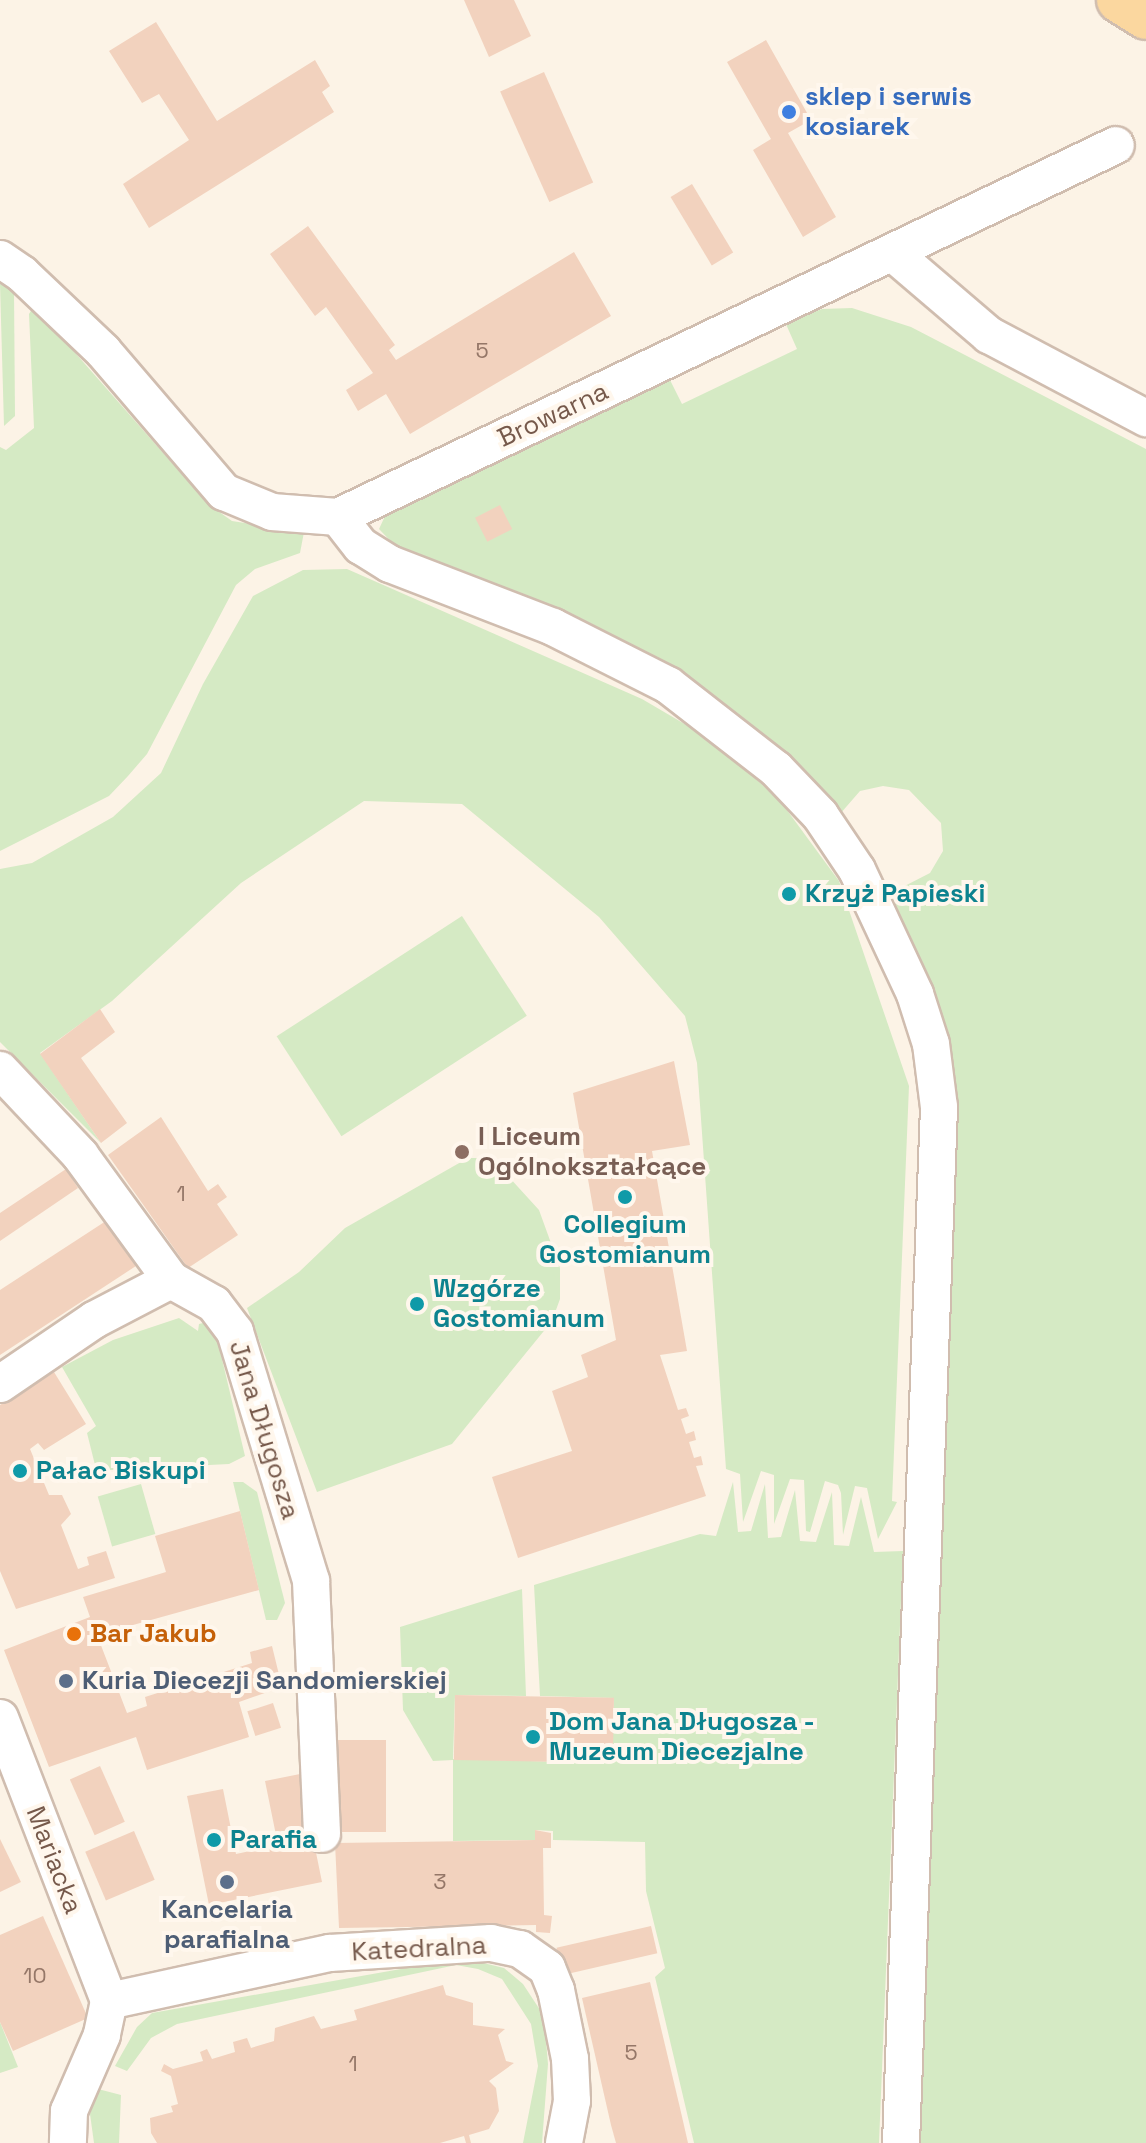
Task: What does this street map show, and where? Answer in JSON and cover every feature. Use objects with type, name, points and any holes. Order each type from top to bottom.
[{"type":"main road","points":[[1119,0],[1146,17]]},
{"type":"street","name":"Browarna","points":[[0,259],[22,274],[103,351],[224,492],[272,512],[338,517],[894,254],[1116,145]]},
{"type":"street","points":[[894,254],[989,335],[1146,418]]},
{"type":"street","points":[[338,517],[361,546],[390,564],[566,633],[668,685],[745,742],[820,815],[857,870],[915,994],[931,1044],[939,1107],[901,2143]]},
{"type":"street","name":"Jana Długosza","points":[[0,1070],[80,1155],[171,1280],[214,1304],[235,1332],[311,1581],[322,1834]]},
{"type":"street","points":[[0,1384],[94,1320],[171,1280]]},
{"type":"street","name":"Mariacka","points":[[0,1718],[109,2001]]},
{"type":"street","name":"Katedralna","points":[[109,2001],[330,1953],[491,1943],[520,1949],[547,1968],[556,1990],[570,2059],[572,2101],[564,2143]]},
{"type":"street","points":[[68,2143],[69,2111],[102,2035],[109,2001]]},
{"type":"green space","points":[[0,284],[14,291],[15,416],[4,426]]},
{"type":"green space","points":[[34,306],[208,504],[232,521],[304,532],[300,553],[255,569],[236,585],[147,754],[109,796],[0,851],[0,447],[6,450],[34,428],[29,314]]},
{"type":"green space","points":[[852,308],[911,327],[1146,449],[1146,2143],[911,2143],[925,1989],[955,1109],[921,965],[891,893],[930,873],[943,851],[941,823],[909,790],[883,786],[860,791],[840,814],[724,705],[564,617],[401,552],[379,529],[386,514],[669,378],[682,404],[797,349],[785,322],[822,309]]},
{"type":"green space","points":[[347,569],[642,699],[717,743],[781,802],[839,881],[909,1086],[892,1501],[897,1502],[878,1539],[867,1488],[855,1486],[843,1535],[841,1493],[838,1485],[825,1481],[810,1532],[806,1531],[804,1480],[790,1479],[774,1524],[774,1475],[761,1471],[743,1522],[740,1474],[726,1469],[697,1063],[685,1016],[599,917],[462,804],[364,801],[241,883],[112,1001],[40,1053],[101,1143],[0,1042],[0,869],[32,863],[113,817],[161,773],[203,684],[253,596],[303,570]]},
{"type":"green space","points":[[462,916],[527,1016],[341,1136],[277,1036]]},
{"type":"green space","points":[[468,1158],[484,1158],[499,1166],[539,1210],[560,1268],[560,1299],[552,1321],[452,1444],[317,1492],[247,1308],[299,1272],[345,1228]]},
{"type":"green space","points":[[179,1318],[198,1331],[199,1324],[207,1322],[217,1338],[245,1456],[229,1464],[109,1470],[95,1465],[87,1433],[96,1426],[62,1367],[113,1340]]},
{"type":"green space","points":[[233,1482],[243,1482],[257,1492],[285,1603],[277,1620],[266,1620]]},
{"type":"green space","points":[[733,1482],[738,1532],[751,1531],[765,1484],[768,1538],[781,1537],[795,1490],[800,1541],[816,1542],[832,1492],[834,1545],[849,1546],[861,1497],[874,1552],[903,1551],[879,2143],[694,2143],[655,1977],[665,1968],[646,1891],[645,1842],[553,1840],[553,1831],[535,1830],[535,1840],[453,1841],[453,1760],[433,1761],[403,1710],[400,1627],[522,1589],[526,1696],[455,1695],[453,1759],[611,1763],[614,1698],[540,1696],[534,1585],[700,1534],[716,1536]]},
{"type":"green space","points":[[141,1484],[155,1534],[112,1546],[98,1496]]},
{"type":"green space","points":[[463,1958],[504,1968],[523,1984],[544,2016],[548,2064],[542,2143],[523,2143],[538,2066],[531,2024],[502,1979],[478,1969],[456,1965],[177,2024],[151,2038],[127,2071],[115,2066],[137,2027],[152,2013]]},
{"type":"green space","points":[[0,2022],[18,2067],[0,2073]]},
{"type":"green space","points":[[98,2089],[121,2095],[119,2143],[94,2143],[90,2114]]},
{"type":"building","points":[[464,0],[514,0],[531,36],[489,57]]},
{"type":"building","points":[[156,22],[217,121],[315,60],[330,86],[322,92],[334,112],[149,228],[123,184],[189,140],[159,94],[142,103],[109,51]]},
{"type":"building","points":[[766,40],[811,120],[788,133],[836,217],[803,237],[753,150],[771,139],[727,62]]},
{"type":"building","points":[[544,72],[593,183],[549,202],[500,92]]},
{"type":"building","points":[[692,184],[733,253],[712,265],[671,197]]},
{"type":"building","points":[[308,226],[395,345],[389,350],[396,360],[574,252],[611,316],[410,434],[386,394],[358,411],[346,390],[373,373],[326,307],[315,316],[270,254]]},
{"type":"building","points":[[500,505],[512,529],[487,542],[475,518]]},
{"type":"building","points":[[100,1009],[115,1032],[81,1058],[127,1123],[101,1143],[40,1054]]},
{"type":"building","points":[[674,1061],[690,1145],[652,1151],[687,1351],[660,1355],[678,1410],[686,1408],[689,1416],[681,1419],[686,1434],[694,1431],[696,1440],[689,1442],[694,1458],[701,1456],[703,1465],[696,1466],[706,1496],[518,1558],[492,1477],[572,1451],[552,1391],[588,1377],[581,1355],[616,1340],[573,1093]]},
{"type":"building","points":[[161,1117],[208,1191],[218,1184],[227,1197],[217,1204],[238,1235],[188,1268],[108,1155]]},
{"type":"building","points":[[66,1169],[78,1188],[0,1241],[0,1213]]},
{"type":"building","points":[[109,1219],[139,1264],[0,1355],[0,1290]]},
{"type":"building","name":"Pałac Biskupi","points":[[54,1372],[86,1424],[44,1450],[38,1443],[30,1449],[49,1495],[62,1495],[71,1514],[61,1525],[78,1569],[89,1565],[87,1557],[106,1551],[115,1578],[16,1609],[0,1571],[0,1405]]},
{"type":"building","points":[[240,1511],[259,1590],[97,1635],[127,1713],[147,1706],[145,1697],[252,1663],[250,1652],[272,1646],[282,1687],[239,1702],[249,1737],[147,1770],[136,1737],[49,1767],[4,1650],[90,1617],[83,1597],[166,1572],[155,1536]]},
{"type":"building","name":"Dom Jana Długosza - Muzeum Diecezjalne","points":[[455,1695],[614,1698],[613,1763],[454,1760]]},
{"type":"building","points":[[273,1703],[281,1728],[255,1736],[247,1711]]},
{"type":"building","points":[[334,1740],[386,1740],[386,1832],[334,1832]]},
{"type":"building","points":[[100,1766],[125,1822],[95,1835],[70,1779]]},
{"type":"building","name":"Parafia","points":[[300,1774],[322,1882],[209,1905],[187,1796],[223,1789],[236,1854],[278,1845],[265,1781]]},
{"type":"building","points":[[535,1830],[551,1833],[551,1848],[543,1848],[544,1915],[552,1916],[550,1933],[536,1932],[536,1925],[339,1928],[335,1843],[535,1840]]},
{"type":"building","points":[[134,1831],[155,1880],[106,1900],[85,1852]]},
{"type":"building","points":[[0,1839],[21,1882],[0,1892]]},
{"type":"building","points":[[43,1916],[88,2018],[13,2051],[0,2022],[0,1935]]},
{"type":"building","points":[[651,1926],[657,1953],[563,1975],[556,1948]]},
{"type":"building","points":[[650,1982],[688,2143],[616,2143],[611,2125],[582,1998]]},
{"type":"building","points":[[443,1985],[446,1995],[473,2003],[473,2025],[505,2029],[498,2035],[506,2061],[514,2063],[489,2081],[496,2088],[499,2111],[489,2129],[469,2135],[471,2143],[466,2143],[464,2136],[440,2143],[157,2143],[151,2133],[150,2118],[173,2112],[171,2106],[178,2104],[171,2076],[161,2071],[164,2064],[173,2069],[203,2061],[200,2052],[207,2049],[212,2059],[235,2052],[233,2042],[247,2038],[251,2048],[274,2041],[275,2028],[314,2016],[321,2029],[357,2020],[354,2010]]},
{"type":"place","name":"sklep i serwis kosiarek","points":[[789,112]]},
{"type":"place","name":"Krzyż Papieski","points":[[789,894]]},
{"type":"place","name":"I Liceum Ogólnokształcące","points":[[462,1152]]},
{"type":"place","name":"Collegium Gostomianum","points":[[625,1197]]},
{"type":"place","name":"Wzgórze Gostomianum","points":[[417,1304]]},
{"type":"place","name":"Pałac Biskupi","points":[[20,1471]]},
{"type":"place","name":"Bar Jakub","points":[[74,1634]]},
{"type":"place","name":"Kuria Diecezji Sandomierskiej","points":[[66,1681]]},
{"type":"place","name":"Dom Jana Długosza - Muzeum Diecezjalne","points":[[533,1737]]},
{"type":"place","name":"Parafia","points":[[214,1840]]},
{"type":"place","name":"Kancelaria parafialna","points":[[227,1882]]}]
